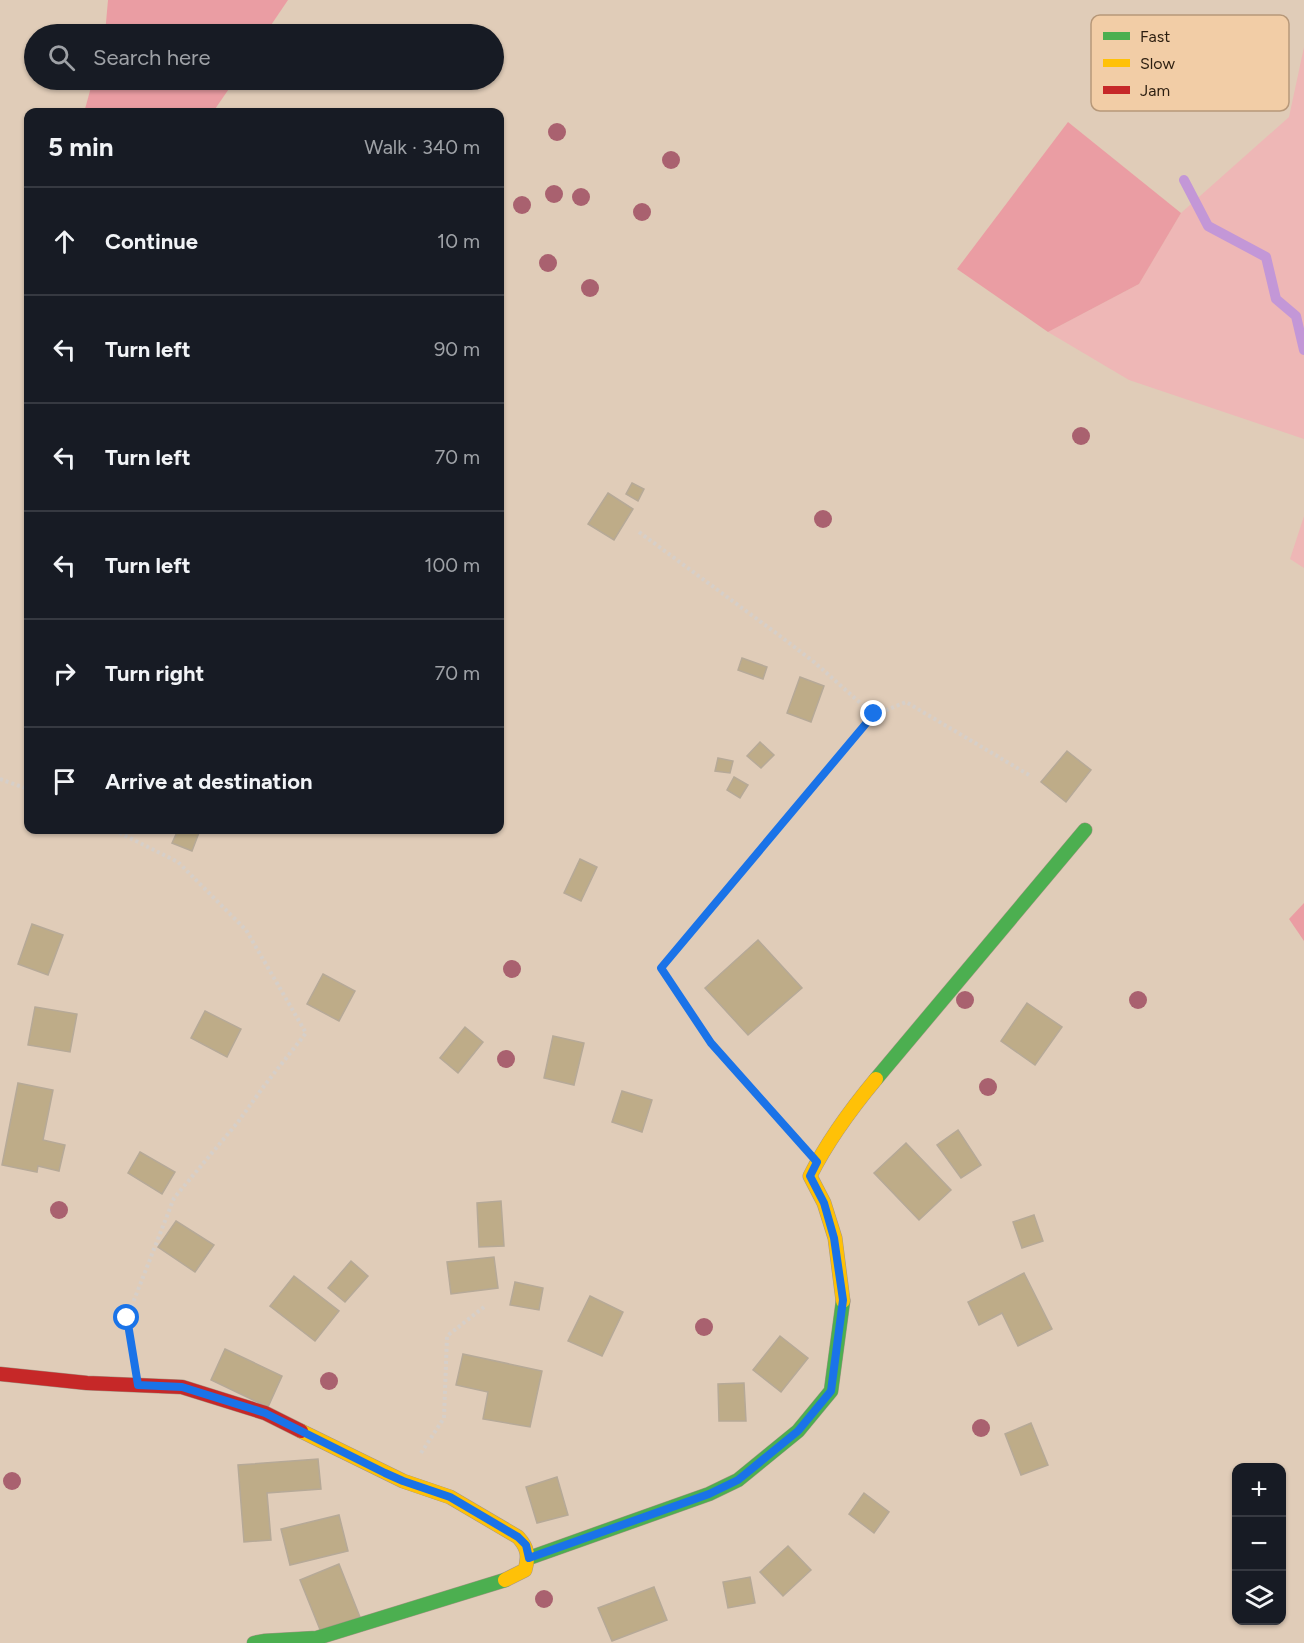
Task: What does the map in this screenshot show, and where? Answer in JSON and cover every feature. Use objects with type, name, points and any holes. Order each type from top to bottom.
[{"type":"street","points":[[529,1558],[709,1494],[738,1480],[798,1431],[831,1391],[843,1300],[834,1238],[824,1203],[810,1176],[860,1098],[1085,830]]},
{"type":"street","points":[[0,1374],[87,1383],[182,1387],[265,1413],[403,1481],[450,1497],[518,1537],[526,1545],[529,1558],[525,1570],[506,1580],[317,1638],[254,1643]]},
{"type":"path","points":[[639,532],[814,662],[874,714]]},
{"type":"path","points":[[817,1162],[711,1043],[661,968],[874,714],[906,702],[1029,774]]},
{"type":"path","points":[[0,779],[24,788]]},
{"type":"path","points":[[122,834],[178,862],[246,930],[306,1034],[238,1122],[174,1198],[127,1318],[138,1385]]},
{"type":"path","points":[[403,1481],[444,1418],[447,1336],[484,1307]]},
{"type":"shaded area","points":[[108,0],[288,0],[272,24],[106,24]]},
{"type":"shaded area","points":[[1304,47],[1304,439],[1129,380],[1048,332],[1139,284],[1181,213],[1289,117]]},
{"type":"shaded area","points":[[90,90],[228,90],[216,108],[85,108]]},
{"type":"shaded area","points":[[1068,122],[1181,213],[1139,284],[1048,332],[957,269]]},
{"type":"shaded area","points":[[1304,516],[1304,568],[1290,559]]},
{"type":"shaded area","points":[[1304,903],[1304,941],[1289,919]]},
{"type":"building","points":[[632,483],[644,489],[638,501],[626,494]]},
{"type":"building","points":[[608,493],[633,509],[614,540],[588,524]]},
{"type":"building","points":[[742,658],[767,667],[763,679],[738,670]]},
{"type":"building","points":[[800,677],[824,686],[811,722],[787,713]]},
{"type":"building","points":[[760,742],[774,755],[761,768],[747,756]]},
{"type":"building","points":[[1067,751],[1091,770],[1066,802],[1041,782]]},
{"type":"building","points":[[718,758],[733,761],[730,773],[715,771]]},
{"type":"building","points":[[734,777],[748,785],[740,798],[727,790]]},
{"type":"building","points":[[176,834],[198,834],[192,851],[172,843]]},
{"type":"building","points":[[580,859],[597,867],[581,901],[564,893]]},
{"type":"building","points":[[32,924],[63,935],[48,975],[18,964]]},
{"type":"building","points":[[758,940],[802,988],[748,1035],[705,988]]},
{"type":"building","points":[[323,974],[355,991],[339,1021],[307,1004]]},
{"type":"building","points":[[1027,1003],[1062,1027],[1035,1065],[1001,1041]]},
{"type":"building","points":[[35,1007],[77,1014],[70,1052],[28,1045]]},
{"type":"building","points":[[205,1011],[241,1029],[227,1057],[191,1038]]},
{"type":"building","points":[[465,1027],[483,1042],[458,1073],[440,1058]]},
{"type":"building","points":[[553,1036],[584,1043],[574,1085],[544,1078]]},
{"type":"building","points":[[18,1083],[53,1090],[43,1140],[65,1145],[59,1171],[38,1166],[37,1172],[2,1165]]},
{"type":"building","points":[[622,1091],[652,1100],[642,1132],[612,1122]]},
{"type":"building","points":[[958,1130],[981,1165],[961,1178],[937,1145]]},
{"type":"building","points":[[906,1143],[951,1190],[919,1220],[874,1173]]},
{"type":"building","points":[[140,1152],[175,1172],[162,1194],[128,1173]]},
{"type":"building","points":[[501,1201],[504,1246],[479,1247],[477,1203]]},
{"type":"building","points":[[1034,1215],[1043,1241],[1022,1248],[1013,1222]]},
{"type":"building","points":[[176,1221],[214,1245],[195,1272],[158,1247]]},
{"type":"building","points":[[494,1257],[498,1288],[451,1294],[447,1262]]},
{"type":"building","points":[[351,1261],[368,1276],[345,1302],[328,1288]]},
{"type":"building","points":[[1024,1273],[1052,1329],[1018,1346],[1002,1313],[979,1325],[968,1302]]},
{"type":"building","points":[[294,1276],[339,1311],[315,1341],[270,1306]]},
{"type":"building","points":[[515,1282],[543,1288],[539,1310],[510,1305]]},
{"type":"building","points":[[590,1296],[623,1312],[602,1356],[568,1341]]},
{"type":"building","points":[[780,1336],[808,1358],[781,1392],[753,1370]]},
{"type":"building","points":[[225,1349],[282,1376],[268,1407],[211,1380]]},
{"type":"building","points":[[463,1354],[542,1371],[530,1427],[483,1419],[488,1392],[456,1385]]},
{"type":"building","points":[[744,1383],[746,1421],[719,1421],[718,1384]]},
{"type":"building","points":[[1031,1423],[1048,1465],[1021,1475],[1005,1434]]},
{"type":"building","points":[[318,1459],[321,1489],[267,1493],[271,1540],[244,1542],[238,1465]]},
{"type":"building","points":[[557,1477],[568,1515],[537,1523],[526,1487]]},
{"type":"building","points":[[864,1493],[889,1512],[874,1533],[849,1514]]},
{"type":"building","points":[[339,1515],[348,1551],[290,1565],[281,1529]]},
{"type":"building","points":[[788,1546],[811,1570],[783,1596],[760,1572]]},
{"type":"building","points":[[339,1564],[360,1617],[321,1632],[300,1580]]},
{"type":"building","points":[[750,1577],[755,1603],[728,1608],[723,1582]]},
{"type":"building","points":[[654,1587],[667,1620],[612,1641],[598,1608]]},
{"type":"waterway","points":[[1184,180],[1208,226],[1266,257],[1276,299],[1296,316],[1304,350]]},
{"type":"traffic: fast","points":[[876,1079],[1085,830]]},
{"type":"traffic: fast","points":[[529,1558],[709,1494],[738,1480],[798,1431],[831,1391],[843,1301]]},
{"type":"traffic: fast","points":[[254,1643],[317,1638],[505,1580]]},
{"type":"traffic: slow","points":[[843,1301],[835,1238],[824,1203],[810,1176],[840,1126],[876,1079]]},
{"type":"traffic: slow","points":[[301,1431],[403,1481],[450,1497],[518,1537],[527,1552],[525,1570],[505,1580]]},
{"type":"traffic: jam","points":[[0,1374],[87,1383],[182,1387],[265,1413],[301,1431]]},
{"type":"route","points":[[127,1318],[138,1385],[182,1387],[265,1413],[385,1473],[450,1497],[518,1537],[526,1545],[529,1558],[709,1494],[738,1480],[798,1431],[831,1391],[843,1300],[834,1238],[824,1203],[810,1176],[817,1162],[711,1043],[661,968],[874,714]]}]
